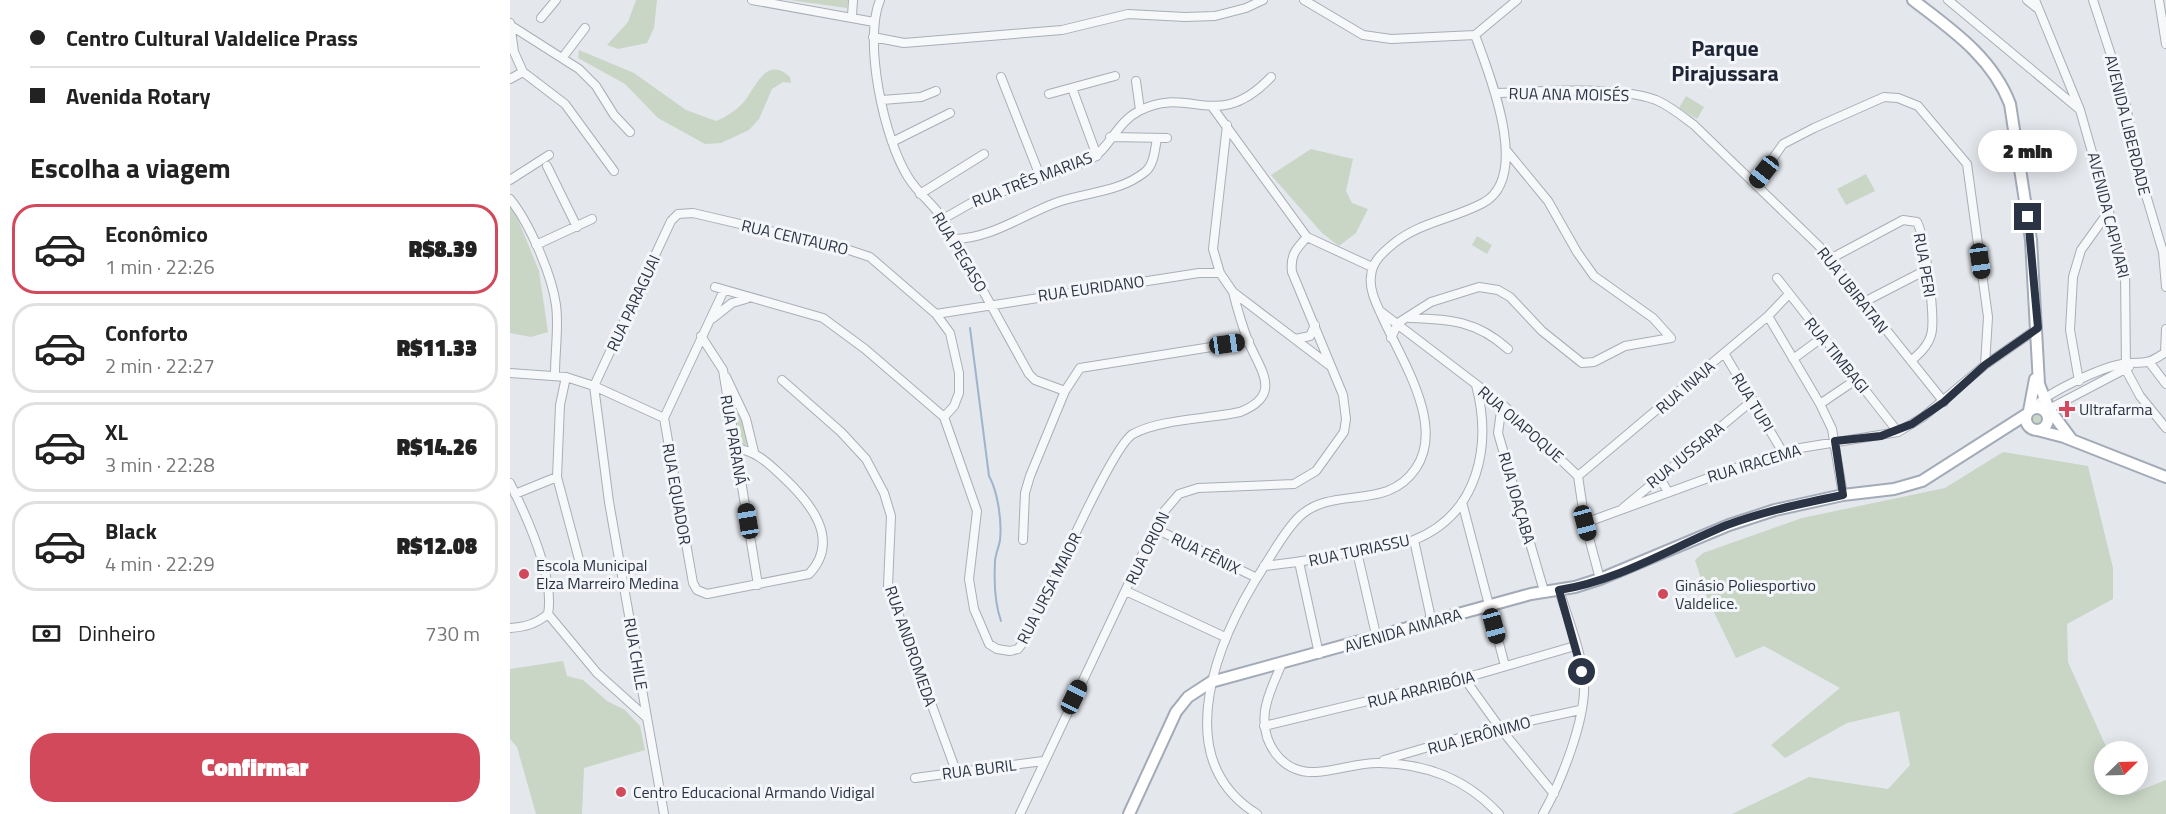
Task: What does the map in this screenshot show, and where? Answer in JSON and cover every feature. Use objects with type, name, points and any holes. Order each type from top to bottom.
[{"type":"main road","points":[[1913,0],[1954,31],[1991,67],[2002,83],[2010,104],[2031,240],[2038,328],[2037,366],[2027,424],[2035,429],[2166,477]]},
{"type":"main road","points":[[2037,366],[2047,404],[2072,441]]},
{"type":"main road","points":[[1999,431],[2035,429],[2046,425],[2047,415],[2043,409],[2030,411]]},
{"type":"main road","name":"AVENIDA AIMARA","points":[[1211,682],[1377,639],[1544,591],[1559,590],[1600,579],[1729,525],[1775,510],[1843,495],[1894,489],[1923,481],[2030,411]]},
{"type":"main road","points":[[1129,814],[1176,712],[1188,698],[1211,682]]},
{"type":"street","points":[[541,18],[556,0]]},
{"type":"street","points":[[752,0],[874,21]]},
{"type":"street","points":[[852,16],[853,0]]},
{"type":"street","name":"RUA PEGASO","points":[[880,0],[874,21],[873,58],[892,142],[899,161],[920,194],[943,219],[1029,374],[1043,384],[1065,391]]},
{"type":"street","points":[[873,37],[904,43],[1062,30],[1128,14],[1185,18],[1215,15],[1246,8],[1263,0]]},
{"type":"street","points":[[1304,0],[1363,35],[1376,39],[1475,35],[1517,0]]},
{"type":"street","points":[[1948,0],[2080,110]]},
{"type":"street","points":[[2027,0],[2036,4]]},
{"type":"street","name":"AVENIDA LIBERDADE","points":[[2093,0],[2122,92],[2140,175],[2163,252],[2166,287]]},
{"type":"street","points":[[2159,0],[2166,44]]},
{"type":"street","name":"AVENIDA CAPIVARI","points":[[2036,4],[2080,110],[2126,277],[2128,366],[2140,396],[2166,428]]},
{"type":"street","points":[[510,24],[562,57],[597,86],[608,106],[630,132]]},
{"type":"street","points":[[510,24],[513,52],[523,72],[565,104],[614,171]]},
{"type":"street","points":[[562,57],[585,28]]},
{"type":"street","points":[[1257,814],[1231,794],[1212,758],[1208,741],[1207,719],[1211,682],[1225,637],[1264,566],[1302,514],[1322,504],[1391,491],[1401,485],[1417,468],[1425,449],[1426,431],[1423,411],[1418,394],[1371,290],[1372,267],[1378,258],[1404,236],[1419,227],[1484,203],[1494,195],[1502,181],[1506,150],[1495,93],[1475,35]]},
{"type":"street","points":[[510,79],[523,72]]},
{"type":"street","points":[[1049,94],[1115,76]]},
{"type":"street","points":[[1001,77],[1040,177]]},
{"type":"street","points":[[1271,77],[1250,97],[1213,108],[1307,237],[1372,267]]},
{"type":"street","points":[[1136,81],[1140,110]]},
{"type":"street","points":[[1072,88],[1096,156]]},
{"type":"street","points":[[882,100],[921,97],[936,91]]},
{"type":"street","name":"RUA ANA MOISÉS","points":[[1495,93],[1633,94],[1658,101],[1695,125],[1755,184]]},
{"type":"street","points":[[1755,184],[1790,140],[1866,103],[1890,96],[1918,106],[1966,164],[1988,317],[1985,365]]},
{"type":"street","name":"RUA TRÊS MARIAS","points":[[943,219],[971,202],[1096,156],[1120,125],[1140,110],[1175,103],[1213,108]]},
{"type":"street","points":[[892,142],[950,112]]},
{"type":"street","points":[[1227,126],[1213,249],[1220,273],[1233,292],[1330,366]]},
{"type":"street","points":[[1110,137],[1167,138]]},
{"type":"street","points":[[954,239],[968,239],[984,234],[1060,201],[1130,183],[1148,170],[1157,138]]},
{"type":"street","points":[[1391,338],[1398,323],[1443,297],[1479,287],[1490,288],[1510,297],[1542,331],[1582,363],[1594,362],[1625,346],[1671,338],[1653,318],[1594,276],[1577,252],[1548,201],[1506,150]]},
{"type":"street","points":[[920,194],[984,154]]},
{"type":"street","points":[[510,180],[549,155]]},
{"type":"street","points":[[547,166],[577,227]]},
{"type":"street","name":"RUA UBIRATAN","points":[[1755,184],[1830,259],[1944,402]]},
{"type":"street","points":[[510,199],[536,245],[556,305],[555,374]]},
{"type":"street","points":[[2079,381],[2070,330],[2073,277],[2081,250],[2109,211]]},
{"type":"street","name":"RUA CENTAURO","points":[[672,221],[678,214],[693,213],[858,252],[870,258],[945,324]]},
{"type":"street","points":[[536,245],[592,219]]},
{"type":"street","name":"RUA PERI","points":[[1830,259],[1903,220],[1908,219],[1919,227],[1933,310],[1932,332],[1925,347],[1911,361]]},
{"type":"street","name":"RUA PARAGUAI","points":[[594,386],[672,221]]},
{"type":"street","name":"RUA ORION","points":[[1020,814],[1043,761],[1170,502],[1186,491],[1198,488],[1294,484],[1316,471],[1344,432],[1346,419],[1343,396],[1299,291],[1291,261],[1294,250],[1307,237]]},
{"type":"street","points":[[1864,302],[1926,270]]},
{"type":"street","name":"RUA EURIDANO","points":[[936,314],[990,303],[1199,273],[1220,273]]},
{"type":"street","name":"RUA TIMBAGI","points":[[1777,278],[1898,432]]},
{"type":"street","name":"RUA URSA MAIOR","points":[[715,287],[823,318],[849,335],[944,417],[977,511],[969,579],[974,609],[989,644],[997,649],[1010,651],[1018,649],[1028,636],[1092,501],[1129,436],[1149,428],[1240,412],[1253,407],[1262,399],[1265,378],[1249,341],[1233,292]]},
{"type":"street","points":[[510,373],[555,374],[566,377],[594,386],[664,418],[724,290]]},
{"type":"street","name":"RUA INAJA","points":[[1578,477],[1768,316],[1789,294]]},
{"type":"street","points":[[710,321],[732,303],[749,298]]},
{"type":"street","points":[[944,417],[954,406],[959,383],[954,343],[945,324],[962,308]]},
{"type":"street","name":"RUA OIAPOQUE","points":[[1379,310],[1502,404],[1546,443],[1578,477],[1585,523],[1600,579]]},
{"type":"street","points":[[1768,316],[1820,405],[1835,441],[1843,495]]},
{"type":"street","points":[[1408,318],[1454,320],[1485,332],[1508,349]]},
{"type":"street","points":[[1294,339],[1310,336],[1315,325]]},
{"type":"street","name":"RUA IRACEMA","points":[[1585,523],[1782,451],[1898,432],[1944,402],[1985,365],[2038,328]]},
{"type":"street","points":[[2047,404],[2079,381],[2128,366],[2150,363],[2165,352],[2166,328]]},
{"type":"street","name":"RUA PARANÁ","points":[[701,336],[723,370],[758,585]]},
{"type":"street","points":[[1793,359],[1823,337]]},
{"type":"street","points":[[1023,540],[1025,493],[1065,391],[1080,368],[1087,365],[1249,341]]},
{"type":"street","name":"RUA TUPI","points":[[1724,353],[1782,451]]},
{"type":"street","points":[[2150,363],[2166,384]]},
{"type":"street","points":[[2030,411],[2128,366]]},
{"type":"street","points":[[723,370],[746,418],[754,453]]},
{"type":"street","points":[[566,377],[558,438],[557,477],[581,567]]},
{"type":"street","points":[[1820,405],[1857,379]]},
{"type":"street","name":"RUA ANDROMEDA","points":[[782,380],[841,432],[866,459],[884,493],[891,516],[888,586],[956,771]]},
{"type":"street","name":"RUA TURIASSU","points":[[1264,566],[1357,552],[1414,540],[1431,530],[1462,502],[1477,472],[1484,436],[1482,408],[1476,385]]},
{"type":"street","name":"RUA CHILE","points":[[594,386],[609,502],[664,814]]},
{"type":"street","name":"RUA JUSSARA","points":[[1618,512],[1753,400]]},
{"type":"street","name":"RUA JOAÇABA","points":[[1502,404],[1498,433],[1544,591]]},
{"type":"street","name":"RUA EQUADOR","points":[[664,418],[693,583],[697,590],[707,594],[809,574],[822,546],[823,537],[814,513],[803,495],[754,453],[735,448]]},
{"type":"street","points":[[1484,436],[1498,433]]},
{"type":"street","points":[[1659,476],[1668,492]]},
{"type":"street","points":[[516,494],[557,477]]},
{"type":"street","points":[[510,483],[543,567],[550,602],[548,614],[569,643],[597,673],[647,718]]},
{"type":"street","points":[[1462,502],[1505,666]]},
{"type":"street","name":"RUA FÊNIX","points":[[1156,529],[1257,578]]},
{"type":"street","points":[[1414,540],[1432,623]]},
{"type":"street","points":[[1357,552],[1377,639]]},
{"type":"street","points":[[1299,562],[1319,654]]},
{"type":"street","points":[[1544,814],[1565,767],[1584,685],[1559,590]]},
{"type":"street","points":[[1126,591],[1225,637]]},
{"type":"street","points":[[510,627],[535,623],[548,614]]},
{"type":"street","name":"RUA ARARIBÓIA","points":[[1264,726],[1464,678],[1575,646]]},
{"type":"street","points":[[1282,663],[1265,709],[1264,726],[1279,758],[1288,766],[1301,771],[1335,771],[1378,762],[1415,766],[1456,779],[1499,814]]},
{"type":"street","points":[[1464,678],[1500,728],[1554,795]]},
{"type":"street","name":"RUA JERÔNIMO","points":[[1378,762],[1500,728],[1580,710]]},
{"type":"street","name":"RUA BURIL","points":[[915,778],[1043,761]]},
{"type":"green space","points":[[636,0],[657,0],[654,28],[647,43],[618,49],[607,45],[628,22]]},
{"type":"green space","points":[[789,0],[848,0],[847,8]]},
{"type":"green space","points":[[579,50],[634,73],[686,110],[716,121],[730,114],[743,103],[757,82],[768,71],[782,71],[790,77],[791,83],[783,82],[772,89],[759,119],[749,130],[721,143],[705,144],[658,118],[625,84],[578,58]]},
{"type":"green space","points":[[1686,96],[1704,107],[1697,119],[1679,108]]},
{"type":"green space","points":[[1311,149],[1353,159],[1346,191],[1352,203],[1368,209],[1356,233],[1339,246],[1322,233],[1271,175]]},
{"type":"green space","points":[[1866,174],[1875,191],[1846,205],[1837,189]]},
{"type":"green space","points":[[510,200],[539,271],[548,332],[531,337],[510,333]]},
{"type":"green space","points":[[1477,236],[1492,245],[1487,254],[1472,245]]},
{"type":"green space","points":[[729,389],[743,414],[750,443],[740,447]]},
{"type":"green space","points":[[2034,411],[2040,411],[2044,418],[2040,425],[2034,425],[2030,421],[2030,415]]},
{"type":"green space","points":[[2003,452],[2088,466],[2113,568],[2113,599],[2067,624],[2068,662],[2104,741],[2094,741],[2094,795],[2148,795],[2148,787],[2166,780],[2166,814],[1732,814],[1809,777],[1888,789],[1910,765],[1899,711],[1847,723],[1785,758],[1771,745],[1840,688],[1764,646],[1736,658],[1708,600],[1695,560],[1703,553],[1802,518],[1945,488]]},
{"type":"green space","points":[[563,661],[567,676],[583,680],[607,701],[625,710],[640,726],[645,750],[584,768],[582,814],[536,814],[517,747],[510,739],[510,669]]},
{"type":"waterway","points":[[970,328],[989,476],[995,490],[1000,516],[1000,540],[995,559],[995,577],[996,600],[1001,621]]},
{"type":"place","name":"Ultrafarma","points":[[2067,409]]},
{"type":"place","name":"Escola Municipal Elza Marreiro Medina","points":[[524,574]]},
{"type":"place","name":"Ginásio Poliesportivo Valdelice.","points":[[1663,594]]},
{"type":"place","name":"Centro Educacional Armando Vidigal","points":[[621,792]]},
{"type":"district","name":"Parque Pirajussara","points":[[1725,60]]},
{"type":"route","points":[[1582,672],[1559,590],[1575,587],[1629,568],[1729,525],[1775,510],[1843,495],[1835,441],[1898,432],[1944,402],[1985,365],[2038,328],[2028,217]]}]
